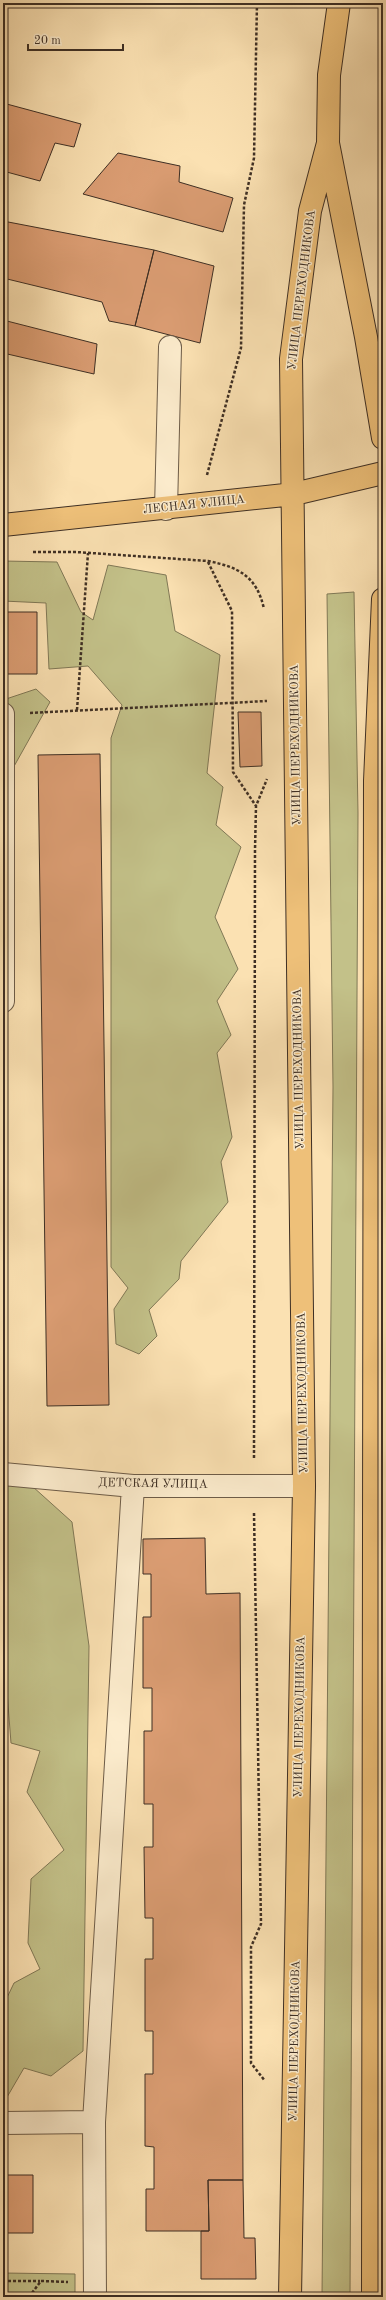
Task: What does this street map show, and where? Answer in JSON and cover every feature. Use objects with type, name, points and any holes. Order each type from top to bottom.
[{"type":"main road","points":[[339,3],[329,75],[328,143],[366,337],[383,438]]},
{"type":"main road","name":"УЛИЦА ПЕРЕХОДНИКОВА","points":[[290,2297],[304,1486],[294,494],[291,359],[310,211],[328,143]]},
{"type":"main road","name":"ЛЕСНАЯ УЛИЦА","points":[[3,524],[166,509],[294,494],[383,472]]},
{"type":"main road","points":[[373,2297],[375,781],[383,599]]},
{"type":"street","points":[[166,509],[170,347]]},
{"type":"street","points":[[3,1001],[4,714]]},
{"type":"street","name":"ДЕТСКАЯ УЛИЦА","points":[[3,1474],[133,1486],[304,1486]]},
{"type":"street","points":[[94,2290],[94,2122],[133,1486]]},
{"type":"street","points":[[3,2123],[94,2122]]},
{"type":"path","points":[[205,481],[241,348],[244,205],[254,158],[257,3]]},
{"type":"path","points":[[25,552],[88,553],[208,561],[227,565],[244,573],[259,591],[265,616]]},
{"type":"path","points":[[77,710],[88,553]]},
{"type":"path","points":[[208,561],[232,612],[233,772],[256,806]]},
{"type":"path","points":[[267,694],[267,709]]},
{"type":"path","points":[[4,714],[267,701]]},
{"type":"path","points":[[264,2087],[265,2080],[251,2063],[251,1947],[260,1924],[254,1485],[256,806],[269,774]]},
{"type":"path","points":[[3,2281],[41,2282],[94,2290]]},
{"type":"path","points":[[30,2297],[41,2282]]},
{"type":"shaded area","points":[[3,561],[57,562],[81,612],[93,620],[108,565],[166,575],[175,631],[220,655],[207,773],[223,787],[216,825],[241,847],[215,917],[238,969],[217,1001],[231,1035],[217,1053],[232,1137],[221,1162],[228,1202],[181,1261],[179,1279],[149,1310],[157,1336],[139,1354],[116,1344],[114,1309],[128,1288],[111,1267],[111,738],[122,705],[88,666],[49,669],[46,603],[3,601]]},
{"type":"shaded area","points":[[354,592],[358,813],[350,2297],[322,2297],[333,1087],[327,594]]},
{"type":"shaded area","points":[[36,689],[50,702],[3,786],[3,700]]},
{"type":"shaded area","points":[[3,1485],[32,1486],[72,1522],[89,1646],[83,2051],[51,2076],[24,2068],[3,2104],[3,2006],[14,1983],[40,1969],[28,1943],[31,1879],[64,1850],[27,1792],[40,1751],[11,1743],[3,1640]]},
{"type":"shaded area","points":[[3,2273],[75,2274],[75,2297],[3,2297]]},
{"type":"building","points":[[3,103],[81,124],[74,147],[55,143],[40,181],[3,171]]},
{"type":"building","points":[[118,153],[180,166],[179,182],[233,198],[223,232],[83,194]]},
{"type":"building","points":[[3,221],[154,250],[135,326],[109,321],[102,302],[3,278]]},
{"type":"building","points":[[154,250],[214,266],[200,343],[135,326]]},
{"type":"building","points":[[3,320],[97,344],[94,374],[3,353]]},
{"type":"building","points":[[3,612],[37,612],[37,674],[3,674]]},
{"type":"building","points":[[238,712],[261,712],[262,766],[240,767]]},
{"type":"building","points":[[100,754],[109,1405],[47,1406],[38,755]]},
{"type":"building","points":[[205,1538],[206,1594],[240,1593],[243,2180],[208,2180],[209,2231],[146,2231],[146,2189],[154,2189],[154,2147],[145,2146],[145,2074],[153,2074],[153,2031],[145,2031],[145,1959],[153,1959],[153,1918],[145,1918],[144,1847],[153,1847],[153,1804],[144,1804],[144,1731],[152,1731],[152,1688],[143,1688],[143,1617],[151,1617],[151,1574],[143,1574],[143,1539]]},
{"type":"building","points":[[3,2175],[33,2175],[33,2233],[3,2233]]},
{"type":"building","points":[[208,2180],[243,2180],[244,2238],[255,2238],[256,2279],[201,2279],[201,2231],[209,2231]]}]
